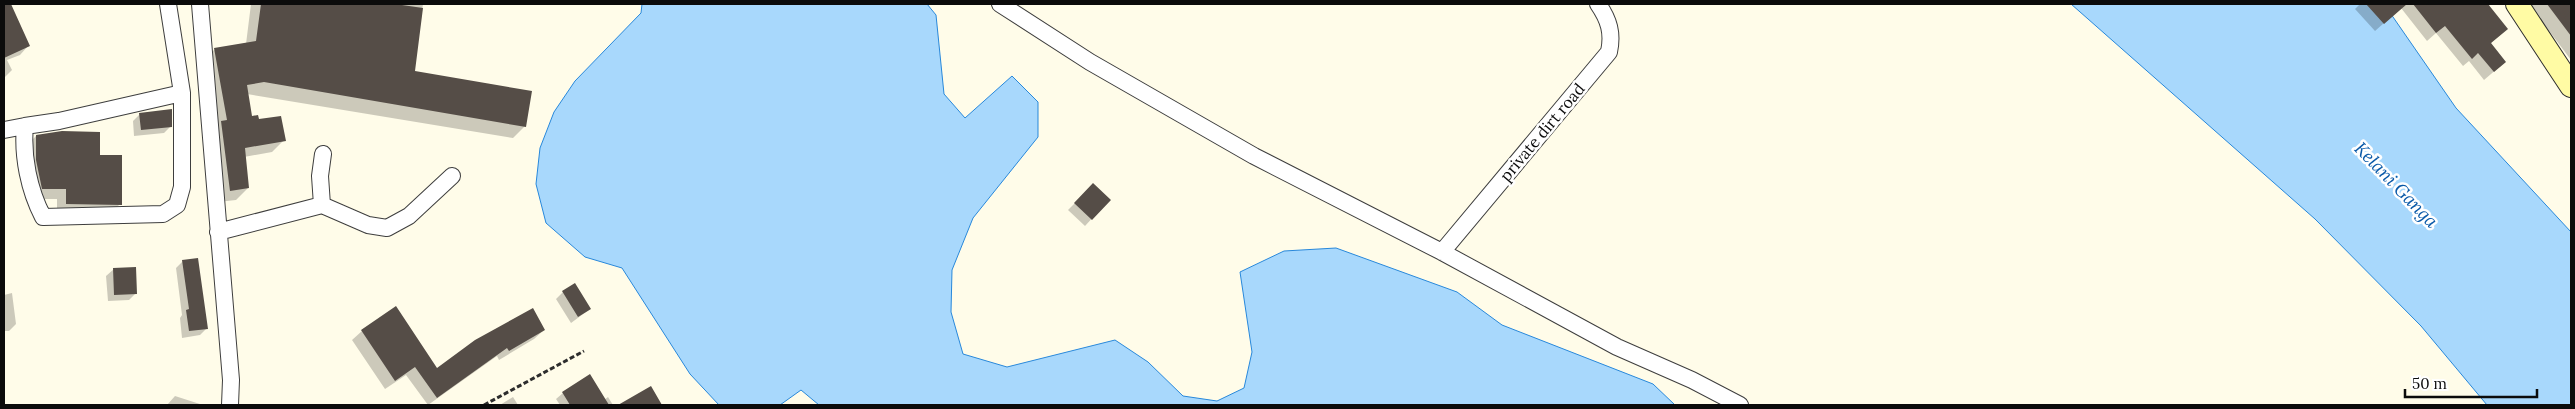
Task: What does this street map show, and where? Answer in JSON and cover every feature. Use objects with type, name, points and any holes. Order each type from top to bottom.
[{"type":"main road","points":[[2517,4],[2571,86]]},
{"type":"street","points":[[26,126],[23,145],[36,204],[43,217],[163,214],[177,206],[182,187],[182,93],[168,4]]},
{"type":"street","points":[[200,4],[231,380],[230,405]]},
{"type":"street","points":[[1000,4],[1090,62],[1254,156],[1442,252],[1617,347],[1692,380],[1740,405]]},
{"type":"street","name":"private dirt road","points":[[1442,252],[1609,52],[1612,37],[1606,16],[1598,4]]},
{"type":"street","points":[[4,130],[59,121],[182,93]]},
{"type":"street","points":[[322,205],[320,176],[323,154]]},
{"type":"street","points":[[218,232],[322,205],[368,226],[387,228],[410,216],[452,176]]},
{"type":"path","points":[[484,405],[584,352]]},
{"type":"water","points":[[642,4],[927,4],[936,15],[944,94],[965,118],[1012,76],[1038,102],[1038,137],[973,218],[952,270],[951,312],[963,354],[1007,367],[1115,340],[1148,362],[1183,396],[1217,401],[1244,388],[1252,352],[1240,272],[1284,251],[1336,248],[1457,292],[1502,325],[1653,384],[1675,405],[819,405],[801,390],[780,405],[719,405],[690,374],[622,268],[585,257],[546,223],[536,184],[540,148],[554,112],[575,81],[641,13]]},
{"type":"water","name":"Kelani Ganga","points":[[2071,4],[2384,4],[2456,108],[2571,232],[2571,405],[2487,405],[2421,326],[2315,219]]},
{"type":"building","points":[[4,4],[11,4],[30,46],[4,58]]},
{"type":"building","points":[[261,4],[395,4],[423,8],[415,71],[532,91],[526,127],[264,82],[247,85],[252,116],[258,115],[259,119],[281,116],[286,141],[245,148],[249,188],[230,191],[221,121],[227,120],[214,48],[256,41]]},
{"type":"building","points":[[2366,4],[2407,4],[2384,24]]},
{"type":"building","points":[[2413,4],[2488,4],[2508,29],[2491,43],[2506,62],[2494,72],[2478,53],[2472,59],[2445,26],[2436,33]]},
{"type":"building","points":[[2547,4],[2571,4],[2571,36]]},
{"type":"building","points":[[172,109],[172,127],[141,130],[139,113]]},
{"type":"building","points":[[62,131],[100,132],[100,155],[122,155],[122,205],[66,204],[66,189],[42,189],[36,160],[36,135]]},
{"type":"building","points":[[1093,183],[1111,200],[1092,220],[1074,203]]},
{"type":"building","points":[[198,258],[208,329],[189,331],[186,310],[189,309],[182,260]]},
{"type":"building","points":[[136,267],[137,294],[114,295],[113,268]]},
{"type":"building","points":[[575,283],[591,309],[578,317],[562,291]]},
{"type":"building","points":[[396,306],[437,368],[475,340],[533,308],[545,330],[509,351],[507,348],[437,398],[415,367],[395,381],[361,330]]},
{"type":"building","points":[[590,374],[609,405],[570,405],[562,392]]},
{"type":"building","points":[[651,386],[662,405],[618,405]]}]
